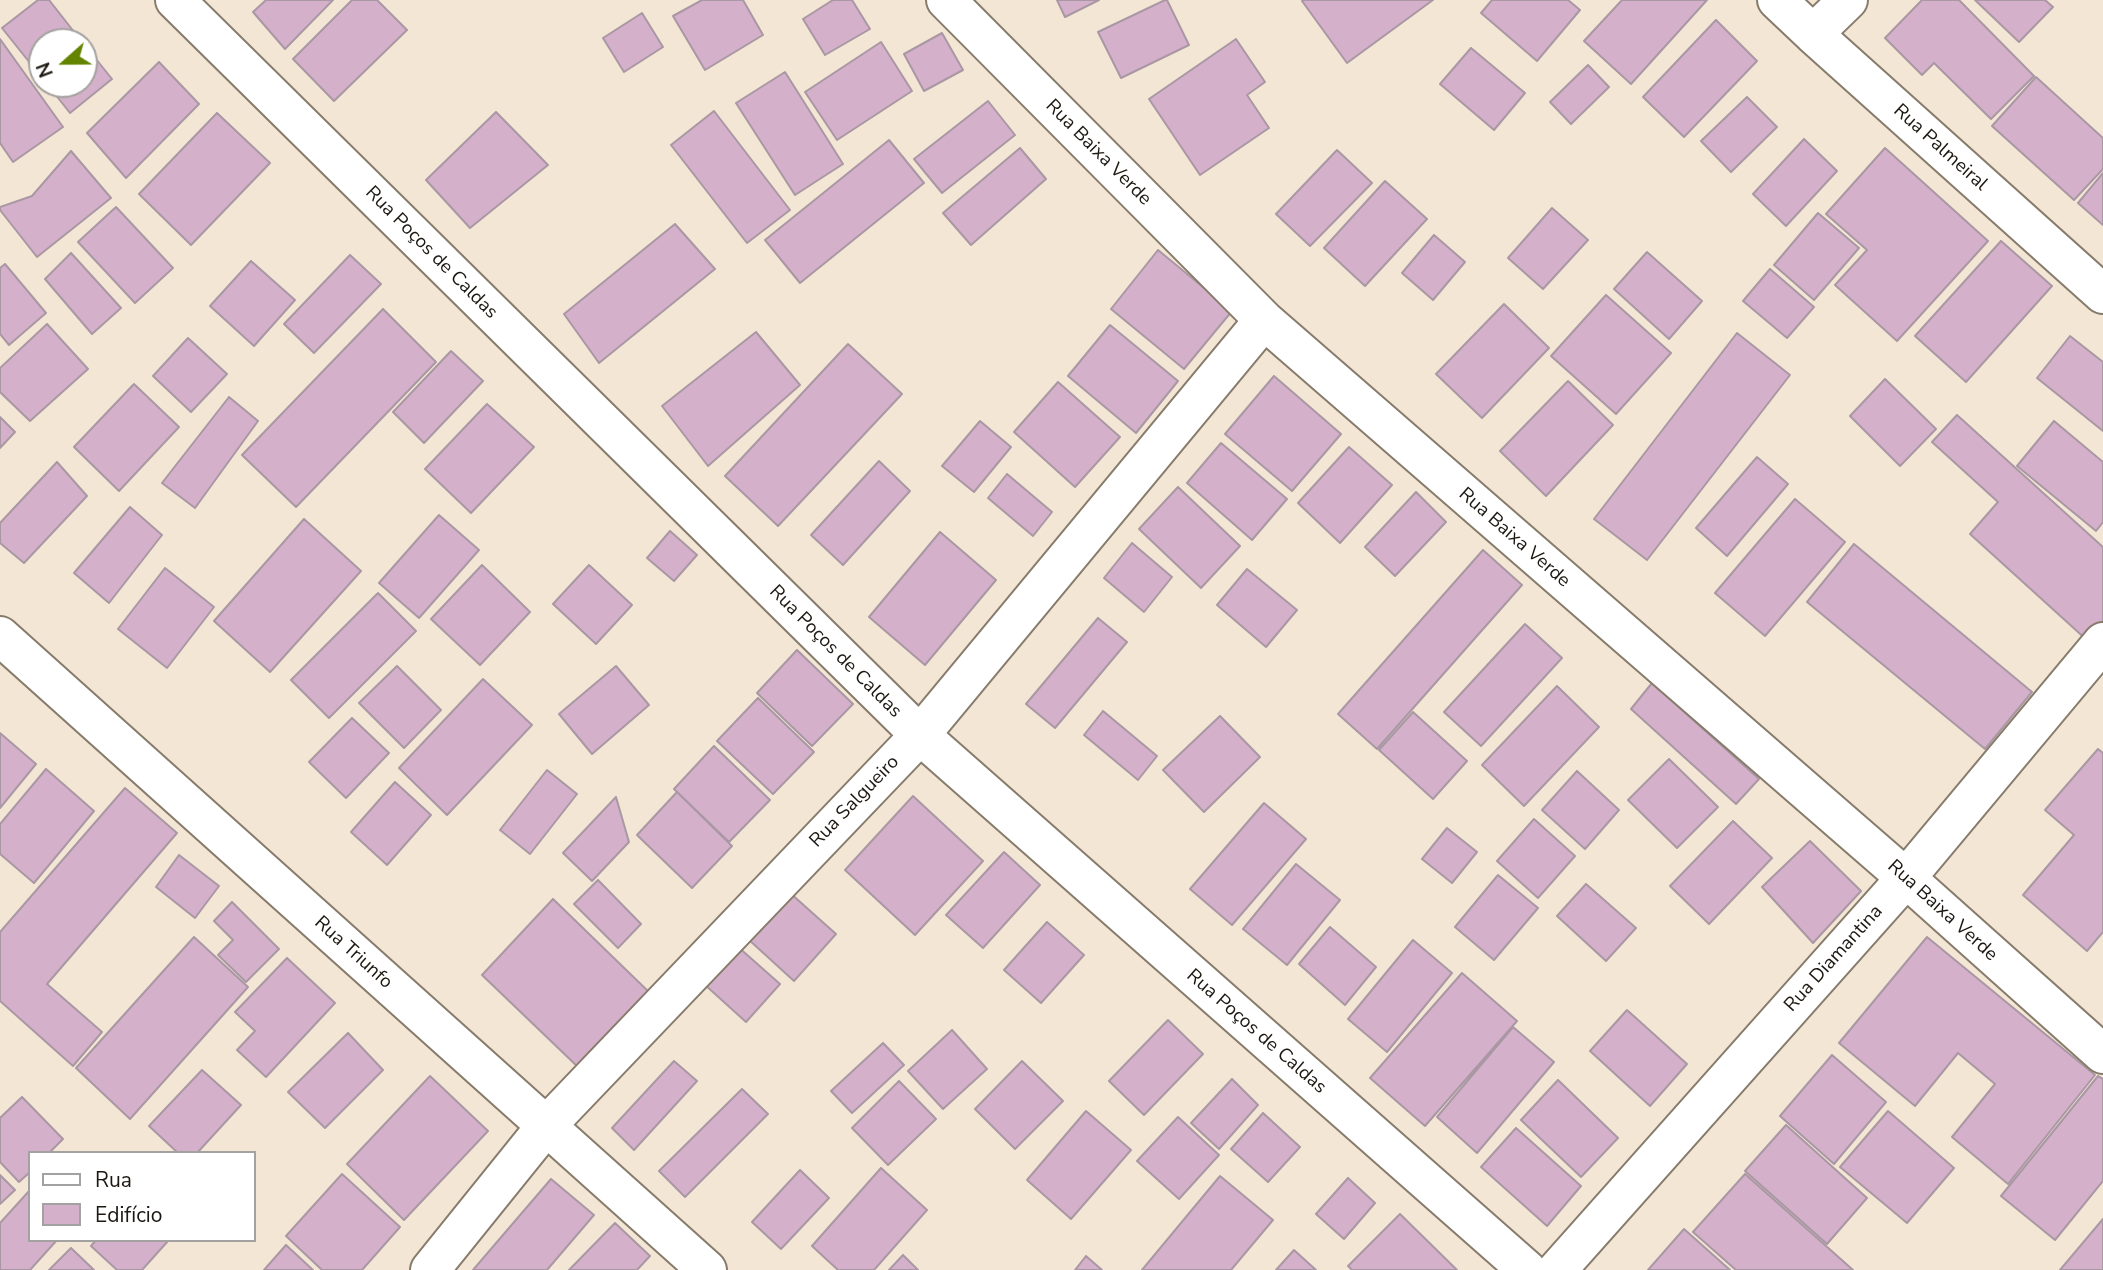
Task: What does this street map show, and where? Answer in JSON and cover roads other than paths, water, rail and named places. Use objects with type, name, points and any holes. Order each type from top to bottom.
[{"type":"street","name":"Rua Poços de Caldas","points":[[175,0],[920,735],[1527,1270]]},
{"type":"street","name":"Rua Baixa Verde","points":[[946,0],[1264,320],[1906,878],[2103,1054]]},
{"type":"street","name":"Rua Palmeiral","points":[[1777,0],[2103,294]]},
{"type":"street","points":[[1813,34],[1848,0]]},
{"type":"street","name":"Rua Salgueiro","points":[[430,1270],[546,1126],[920,735],[1264,320]]},
{"type":"street","name":"Rua Triunfo","points":[[0,636],[707,1270]]},
{"type":"street","name":"Rua Diamantina","points":[[1557,1270],[1906,878],[2103,642]]}]
